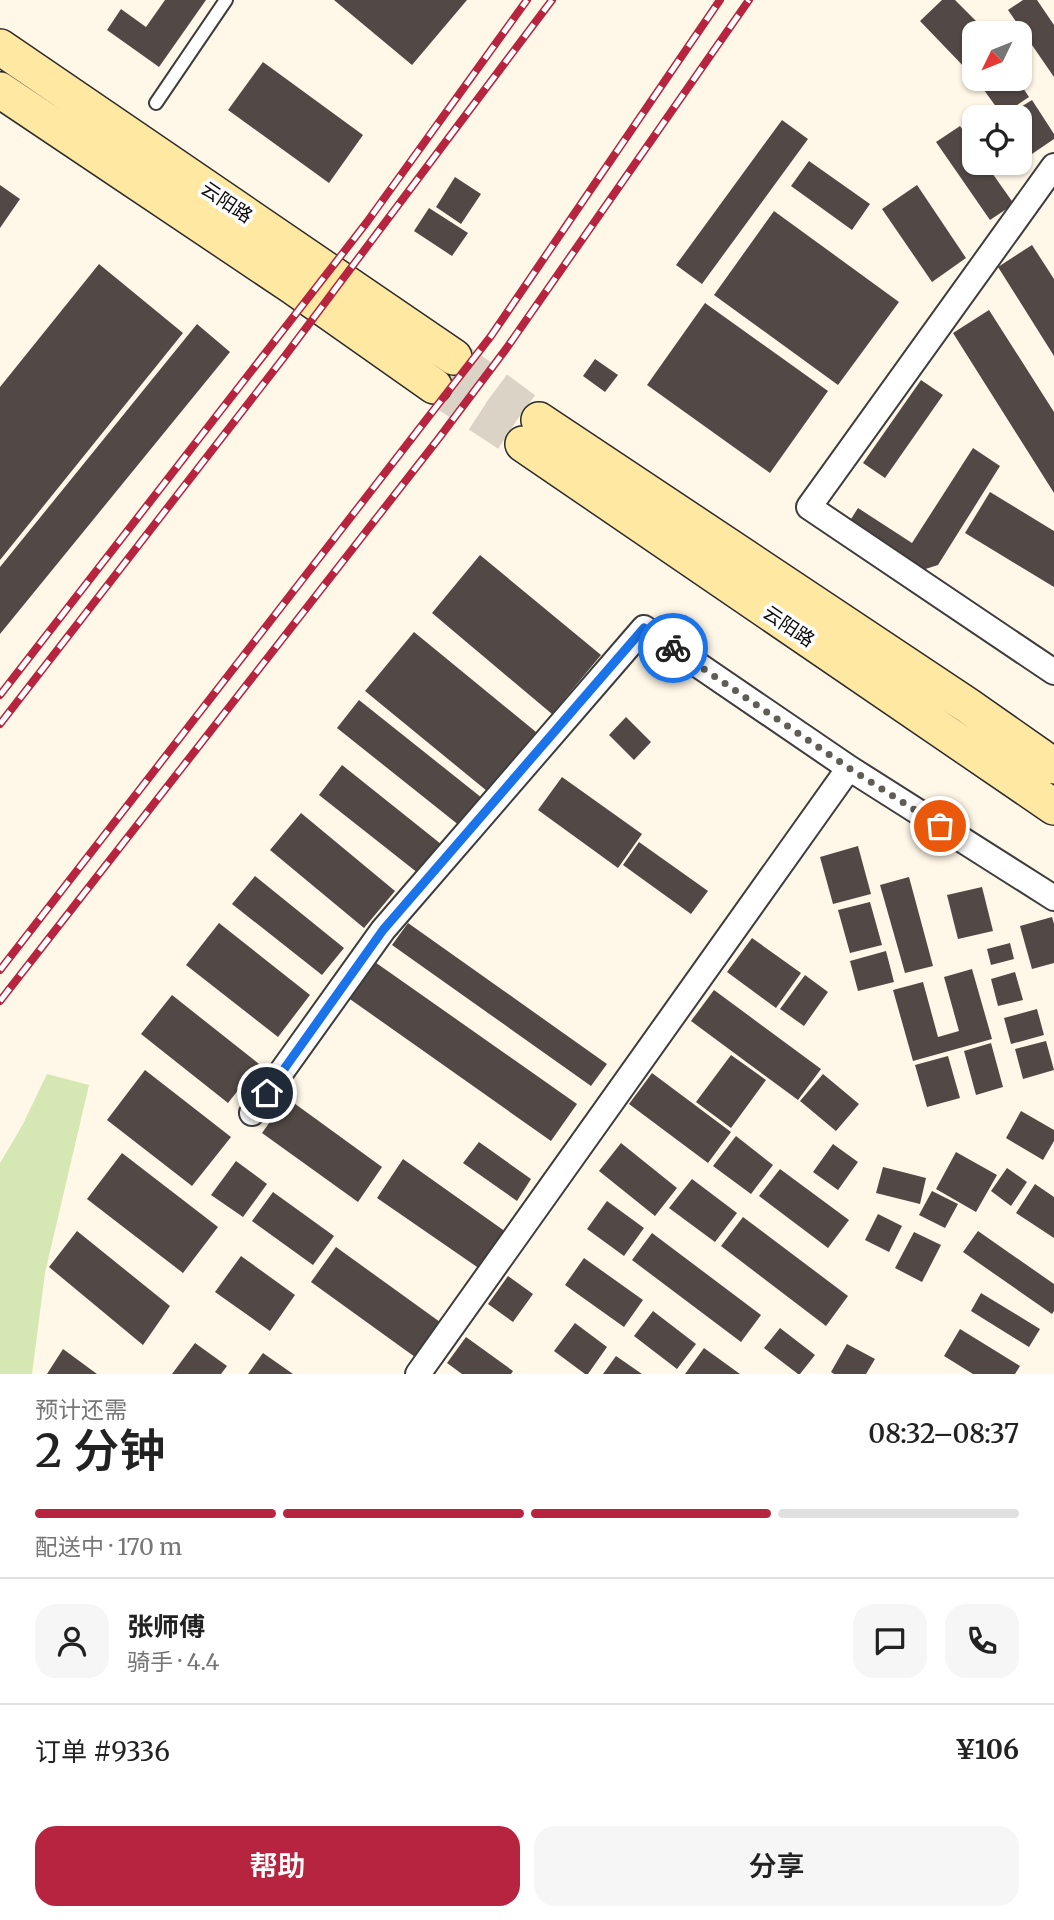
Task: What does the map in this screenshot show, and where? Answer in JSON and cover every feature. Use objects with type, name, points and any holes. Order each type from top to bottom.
[{"type":"street","name":"云阳路","points":[[0,47],[454,357]]},
{"type":"street","name":"云阳路","points":[[0,90],[292,286],[434,386]]},
{"type":"street","points":[[1054,166],[809,507],[1054,672]]},
{"type":"street","name":"云阳路","points":[[1054,766],[967,705],[531,432],[1054,807]]},
{"type":"street","points":[[252,1113],[383,930],[644,628],[849,768],[1054,898]]},
{"type":"street","points":[[418,1374],[849,768]]},
{"type":"lane","points":[[156,103],[226,0]]},
{"type":"green space","points":[[47,1074],[89,1085],[45,1273],[32,1374],[0,1374],[0,1163],[22,1126]]},
{"type":"building","points":[[165,0],[206,0],[159,67],[107,30],[121,9],[146,27]]},
{"type":"building","points":[[334,0],[467,0],[412,65]]},
{"type":"building","points":[[942,0],[955,0],[976,21],[962,21],[962,65],[920,21]]},
{"type":"building","points":[[1023,0],[1037,0],[1054,25],[1054,77],[1032,45],[1032,21],[1016,21],[1008,10]]},
{"type":"building","points":[[263,62],[363,135],[329,183],[228,110]]},
{"type":"building","points":[[985,91],[1025,91],[1029,97],[1017,105],[995,105]]},
{"type":"building","points":[[1032,100],[1054,134],[1054,139],[1032,154],[1032,105],[1024,105]]},
{"type":"building","points":[[782,120],[808,139],[702,284],[676,265]]},
{"type":"building","points":[[960,126],[962,175],[993,175],[1014,204],[990,220],[936,142]]},
{"type":"building","points":[[809,161],[870,204],[852,230],[791,186]]},
{"type":"building","points":[[455,177],[481,194],[461,224],[436,207]]},
{"type":"building","points":[[0,185],[20,199],[0,228]]},
{"type":"building","points":[[917,185],[966,258],[932,282],[882,209]]},
{"type":"building","points":[[429,208],[468,233],[452,256],[414,231]]},
{"type":"building","points":[[774,211],[899,302],[838,385],[714,295]]},
{"type":"building","points":[[1032,245],[1054,279],[1054,356],[998,267]]},
{"type":"building","points":[[99,264],[183,333],[0,560],[0,387]]},
{"type":"building","points":[[705,303],[828,391],[770,473],[647,385]]},
{"type":"building","points":[[989,310],[1054,412],[1054,493],[953,333]]},
{"type":"building","points":[[197,324],[230,352],[0,634],[0,567]]},
{"type":"building","points":[[595,359],[618,375],[605,392],[583,376]]},
{"type":"building","points":[[921,380],[943,395],[885,478],[863,463]]},
{"type":"building","points":[[973,448],[1000,466],[938,565],[916,572],[846,527],[858,508],[912,543]]},
{"type":"building","points":[[990,492],[1054,531],[1054,587],[965,533]]},
{"type":"building","points":[[480,555],[601,655],[552,714],[432,613]]},
{"type":"building","points":[[414,632],[536,732],[487,791],[365,691]]},
{"type":"building","points":[[359,700],[482,798],[460,826],[337,728]]},
{"type":"building","points":[[626,717],[651,742],[634,760],[609,735]]},
{"type":"building","points":[[342,765],[446,848],[423,877],[319,795]]},
{"type":"building","points":[[562,777],[642,834],[618,868],[538,810]]},
{"type":"building","points":[[301,813],[395,891],[364,928],[270,850]]},
{"type":"building","points":[[639,842],[708,891],[691,914],[623,865]]},
{"type":"building","points":[[858,846],[871,894],[833,904],[820,857]]},
{"type":"building","points":[[255,876],[344,948],[322,975],[232,904]]},
{"type":"building","points":[[909,877],[933,966],[905,973],[880,885]]},
{"type":"building","points":[[982,887],[993,931],[958,939],[947,895]]},
{"type":"building","points":[[870,902],[882,945],[850,953],[838,910]]},
{"type":"building","points":[[1052,917],[1054,963],[1032,969],[1020,926]]},
{"type":"building","points":[[219,923],[310,995],[278,1037],[186,965]]},
{"type":"building","points":[[408,923],[607,1064],[591,1086],[392,945]]},
{"type":"building","points":[[752,938],[801,973],[776,1008],[727,972]]},
{"type":"building","points":[[1010,943],[1014,959],[991,965],[987,949]]},
{"type":"building","points":[[886,951],[894,982],[858,991],[850,961]]},
{"type":"building","points":[[372,960],[577,1104],[551,1141],[347,997]]},
{"type":"building","points":[[972,969],[992,1039],[913,1061],[893,990],[923,982],[938,1037],[959,1031],[944,977]]},
{"type":"building","points":[[1015,972],[1023,1000],[998,1006],[991,979]]},
{"type":"building","points":[[805,975],[828,992],[804,1026],[780,1009]]},
{"type":"building","points":[[714,990],[821,1069],[798,1100],[691,1021]]},
{"type":"building","points":[[172,995],[259,1064],[228,1103],[141,1034]]},
{"type":"building","points":[[1037,1009],[1044,1035],[1011,1044],[1004,1018]]},
{"type":"building","points":[[1046,1041],[1054,1070],[1023,1079],[1015,1049]]},
{"type":"building","points":[[991,1043],[1003,1087],[976,1095],[964,1051]]},
{"type":"building","points":[[731,1055],[766,1080],[731,1128],[696,1102]]},
{"type":"building","points":[[948,1056],[960,1098],[927,1107],[915,1065]]},
{"type":"building","points":[[145,1070],[231,1137],[192,1186],[107,1120]]},
{"type":"building","points":[[652,1073],[731,1132],[708,1163],[629,1104]]},
{"type":"building","points":[[823,1074],[859,1104],[836,1131],[800,1101]]},
{"type":"building","points":[[287,1098],[382,1167],[358,1202],[262,1133]]},
{"type":"building","points":[[1021,1111],[1054,1130],[1054,1141],[1043,1160],[1006,1138]]},
{"type":"building","points":[[736,1136],[773,1165],[751,1194],[713,1166]]},
{"type":"building","points":[[479,1142],[531,1179],[517,1201],[463,1163]]},
{"type":"building","points":[[621,1143],[677,1188],[655,1216],[599,1171]]},
{"type":"building","points":[[833,1144],[858,1162],[838,1190],[813,1172]]},
{"type":"building","points":[[956,1152],[997,1175],[976,1212],[936,1189]]},
{"type":"building","points":[[122,1153],[218,1227],[183,1273],[87,1199]]},
{"type":"building","points":[[403,1159],[506,1232],[480,1269],[377,1198]]},
{"type":"building","points":[[236,1161],[267,1184],[243,1217],[211,1195]]},
{"type":"building","points":[[883,1167],[926,1178],[920,1204],[876,1193]]},
{"type":"building","points":[[1007,1168],[1027,1182],[1011,1206],[991,1191]]},
{"type":"building","points":[[780,1169],[849,1220],[828,1248],[759,1196]]},
{"type":"building","points":[[692,1179],[737,1213],[715,1242],[669,1208]]},
{"type":"building","points":[[1035,1184],[1054,1197],[1054,1238],[1016,1213]]},
{"type":"building","points":[[932,1191],[958,1204],[945,1228],[919,1215]]},
{"type":"building","points":[[273,1192],[334,1236],[313,1265],[252,1221]]},
{"type":"building","points":[[607,1201],[644,1228],[624,1256],[587,1229]]},
{"type":"building","points":[[878,1214],[902,1226],[889,1252],[865,1240]]},
{"type":"building","points":[[743,1217],[848,1296],[826,1326],[721,1246]]},
{"type":"building","points":[[77,1231],[170,1306],[143,1345],[49,1267]]},
{"type":"building","points":[[978,1231],[1054,1284],[1052,1314],[963,1252]]},
{"type":"building","points":[[914,1232],[941,1245],[922,1282],[895,1268]]},
{"type":"building","points":[[652,1233],[761,1315],[741,1342],[632,1260]]},
{"type":"building","points":[[336,1247],[440,1322],[415,1357],[311,1282]]},
{"type":"building","points":[[241,1256],[295,1295],[270,1331],[215,1292]]},
{"type":"building","points":[[584,1258],[643,1300],[624,1327],[565,1285]]},
{"type":"building","points":[[508,1276],[533,1294],[513,1322],[488,1304]]},
{"type":"building","points":[[981,1293],[1040,1329],[1029,1347],[971,1311]]},
{"type":"building","points":[[653,1311],[696,1344],[677,1369],[634,1336]]},
{"type":"building","points":[[575,1323],[607,1347],[588,1374],[554,1351]]},
{"type":"building","points":[[780,1328],[815,1355],[800,1374],[764,1348]]},
{"type":"building","points":[[960,1329],[1020,1366],[1015,1374],[973,1374],[944,1356]]},
{"type":"building","points":[[466,1337],[513,1371],[511,1374],[462,1374],[447,1363]]},
{"type":"building","points":[[195,1343],[227,1366],[221,1374],[172,1374]]},
{"type":"building","points":[[847,1344],[875,1359],[866,1374],[831,1372]]},
{"type":"building","points":[[704,1348],[740,1374],[685,1374]]},
{"type":"building","points":[[63,1349],[97,1374],[47,1374]]},
{"type":"building","points":[[263,1353],[293,1374],[248,1374]]},
{"type":"building","points":[[616,1356],[642,1374],[603,1374]]},
{"type":"tunnel","points":[[454,357],[539,420]]},
{"type":"tunnel","points":[[434,386],[523,444]]},
{"type":"railway","points":[[0,695],[367,222],[527,0]]},
{"type":"railway","points":[[0,724],[285,356],[552,0]]},
{"type":"railway","points":[[0,970],[491,336],[720,0]]},
{"type":"railway","points":[[0,1001],[506,349],[749,0]]},
{"type":"way so far","points":[[673,648],[849,768],[940,826]]},
{"type":"route","points":[[267,1093],[383,930],[644,628],[673,648]]}]
